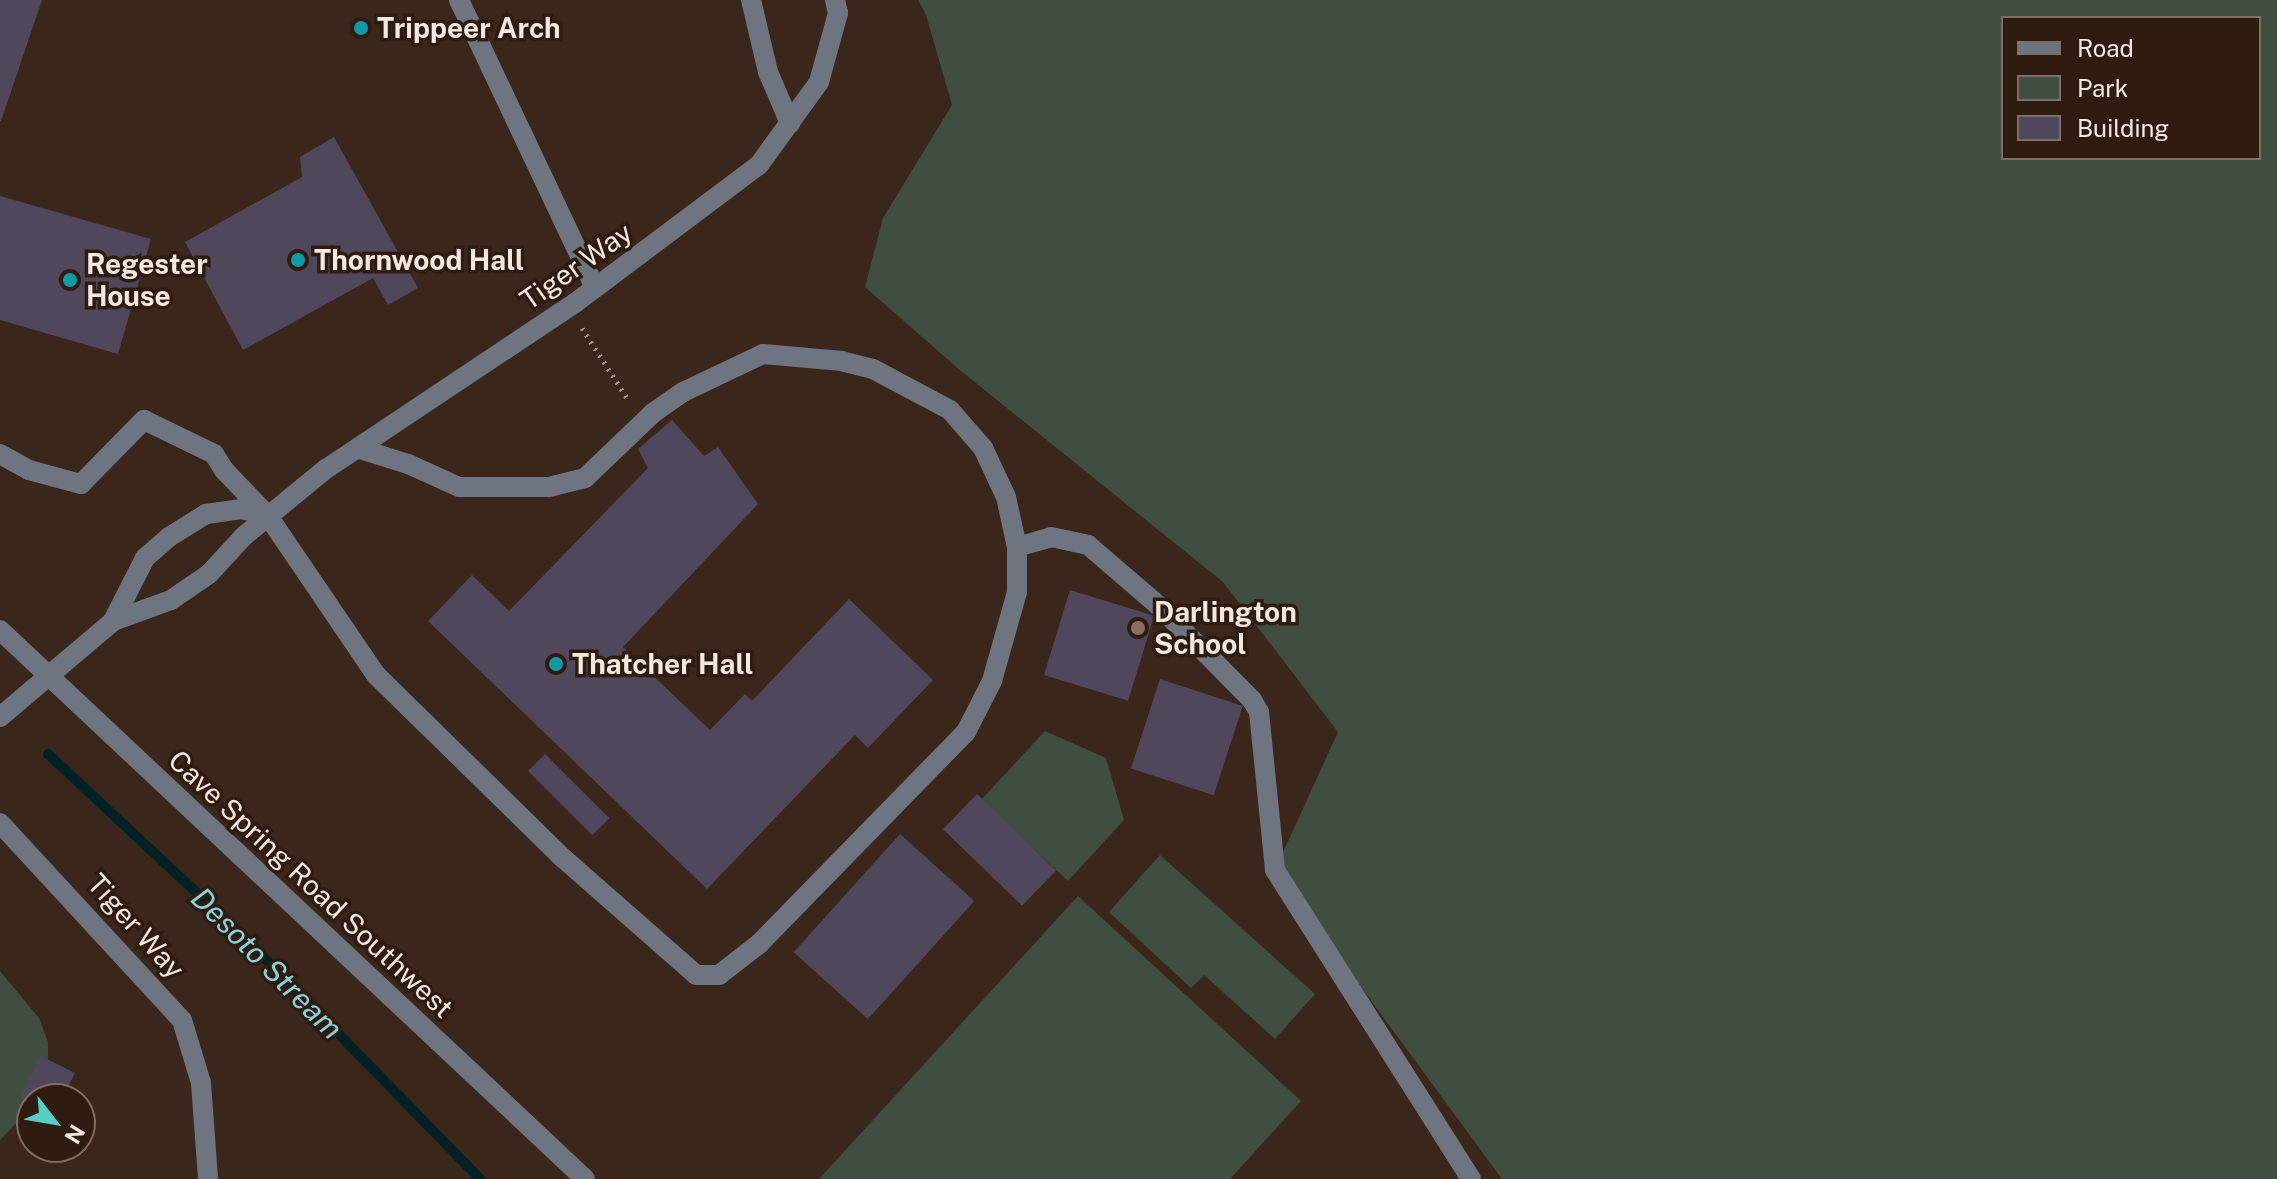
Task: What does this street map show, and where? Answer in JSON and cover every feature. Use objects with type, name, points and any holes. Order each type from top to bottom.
[{"type":"street","points":[[459,0],[595,288]]},
{"type":"street","points":[[751,0],[768,72],[790,123]]},
{"type":"street","name":"Tiger Way","points":[[0,717],[46,674],[113,621],[171,600],[209,574],[244,536],[357,448],[595,288],[759,165],[819,82],[838,13],[835,0]]},
{"type":"street","points":[[0,454],[29,470],[81,484],[144,420],[214,454],[224,470],[268,516],[376,675],[563,858],[696,975],[719,975],[759,944],[966,732],[992,681],[1017,592],[1017,547],[1006,497],[983,448],[950,410],[873,369],[842,361],[763,354],[683,392],[652,414],[585,478],[548,487],[459,487],[408,464],[357,448]]},
{"type":"street","name":"Tiger Way","points":[[113,621],[145,558],[169,537],[206,514],[242,509],[268,516]]},
{"type":"street","points":[[1017,547],[1051,537],[1088,545],[1160,607],[1252,700],[1259,712],[1275,870],[1471,1179]]},
{"type":"street","name":"Cave Spring Road Southwest","points":[[0,630],[585,1179]]},
{"type":"street","name":"Tiger Way","points":[[0,823],[182,1020],[201,1083],[208,1179]]},
{"type":"path","points":[[580,325],[634,408]]},
{"type":"green space","points":[[918,0],[2277,0],[2277,1179],[1502,1179],[1275,870],[1338,732],[1223,582],[961,371],[865,287],[883,218],[952,105],[926,15]]},
{"type":"green space","points":[[1045,731],[1106,758],[1124,820],[1068,881],[981,800]]},
{"type":"green space","points":[[1160,855],[1315,994],[1275,1039],[1204,975],[1191,988],[1109,912]]},
{"type":"green space","points":[[1078,896],[1301,1101],[1230,1179],[819,1179]]},
{"type":"green space","points":[[0,971],[39,1018],[48,1042],[48,1070],[41,1083],[16,1083],[16,1124],[0,1140]]},
{"type":"building","points":[[0,0],[42,0],[1,121],[0,121]]},
{"type":"building","name":"Thornwood Hall","points":[[334,137],[418,288],[388,305],[373,278],[243,350],[185,242],[302,177],[300,157]]},
{"type":"building","name":"Regester House","points":[[0,196],[151,239],[118,354],[0,320]]},
{"type":"building","name":"Thatcher Hall","points":[[672,420],[704,456],[718,447],[758,504],[623,647],[710,730],[745,694],[752,701],[849,599],[933,680],[868,748],[855,735],[707,889],[428,621],[472,575],[509,611],[648,468],[638,449]]},
{"type":"building","points":[[1070,590],[1154,616],[1128,701],[1044,675]]},
{"type":"building","points":[[1160,679],[1243,706],[1214,795],[1131,768]]},
{"type":"building","points":[[545,754],[609,818],[592,835],[528,771]]},
{"type":"building","points":[[977,794],[1056,870],[1022,906],[943,829]]},
{"type":"building","points":[[900,834],[974,901],[868,1019],[794,952]]},
{"type":"building","points":[[41,1056],[75,1073],[70,1083],[28,1083]]},
{"type":"waterway","name":"Desoto Stream","points":[[48,754],[244,937],[480,1179]]},
{"type":"place","name":"Trippeer Arch","points":[[361,28]]},
{"type":"place","name":"Thornwood Hall","points":[[298,260]]},
{"type":"place","name":"Regester House","points":[[70,280]]},
{"type":"place","name":"Darlington School","points":[[1138,628]]},
{"type":"place","name":"Thatcher Hall","points":[[556,664]]}]
